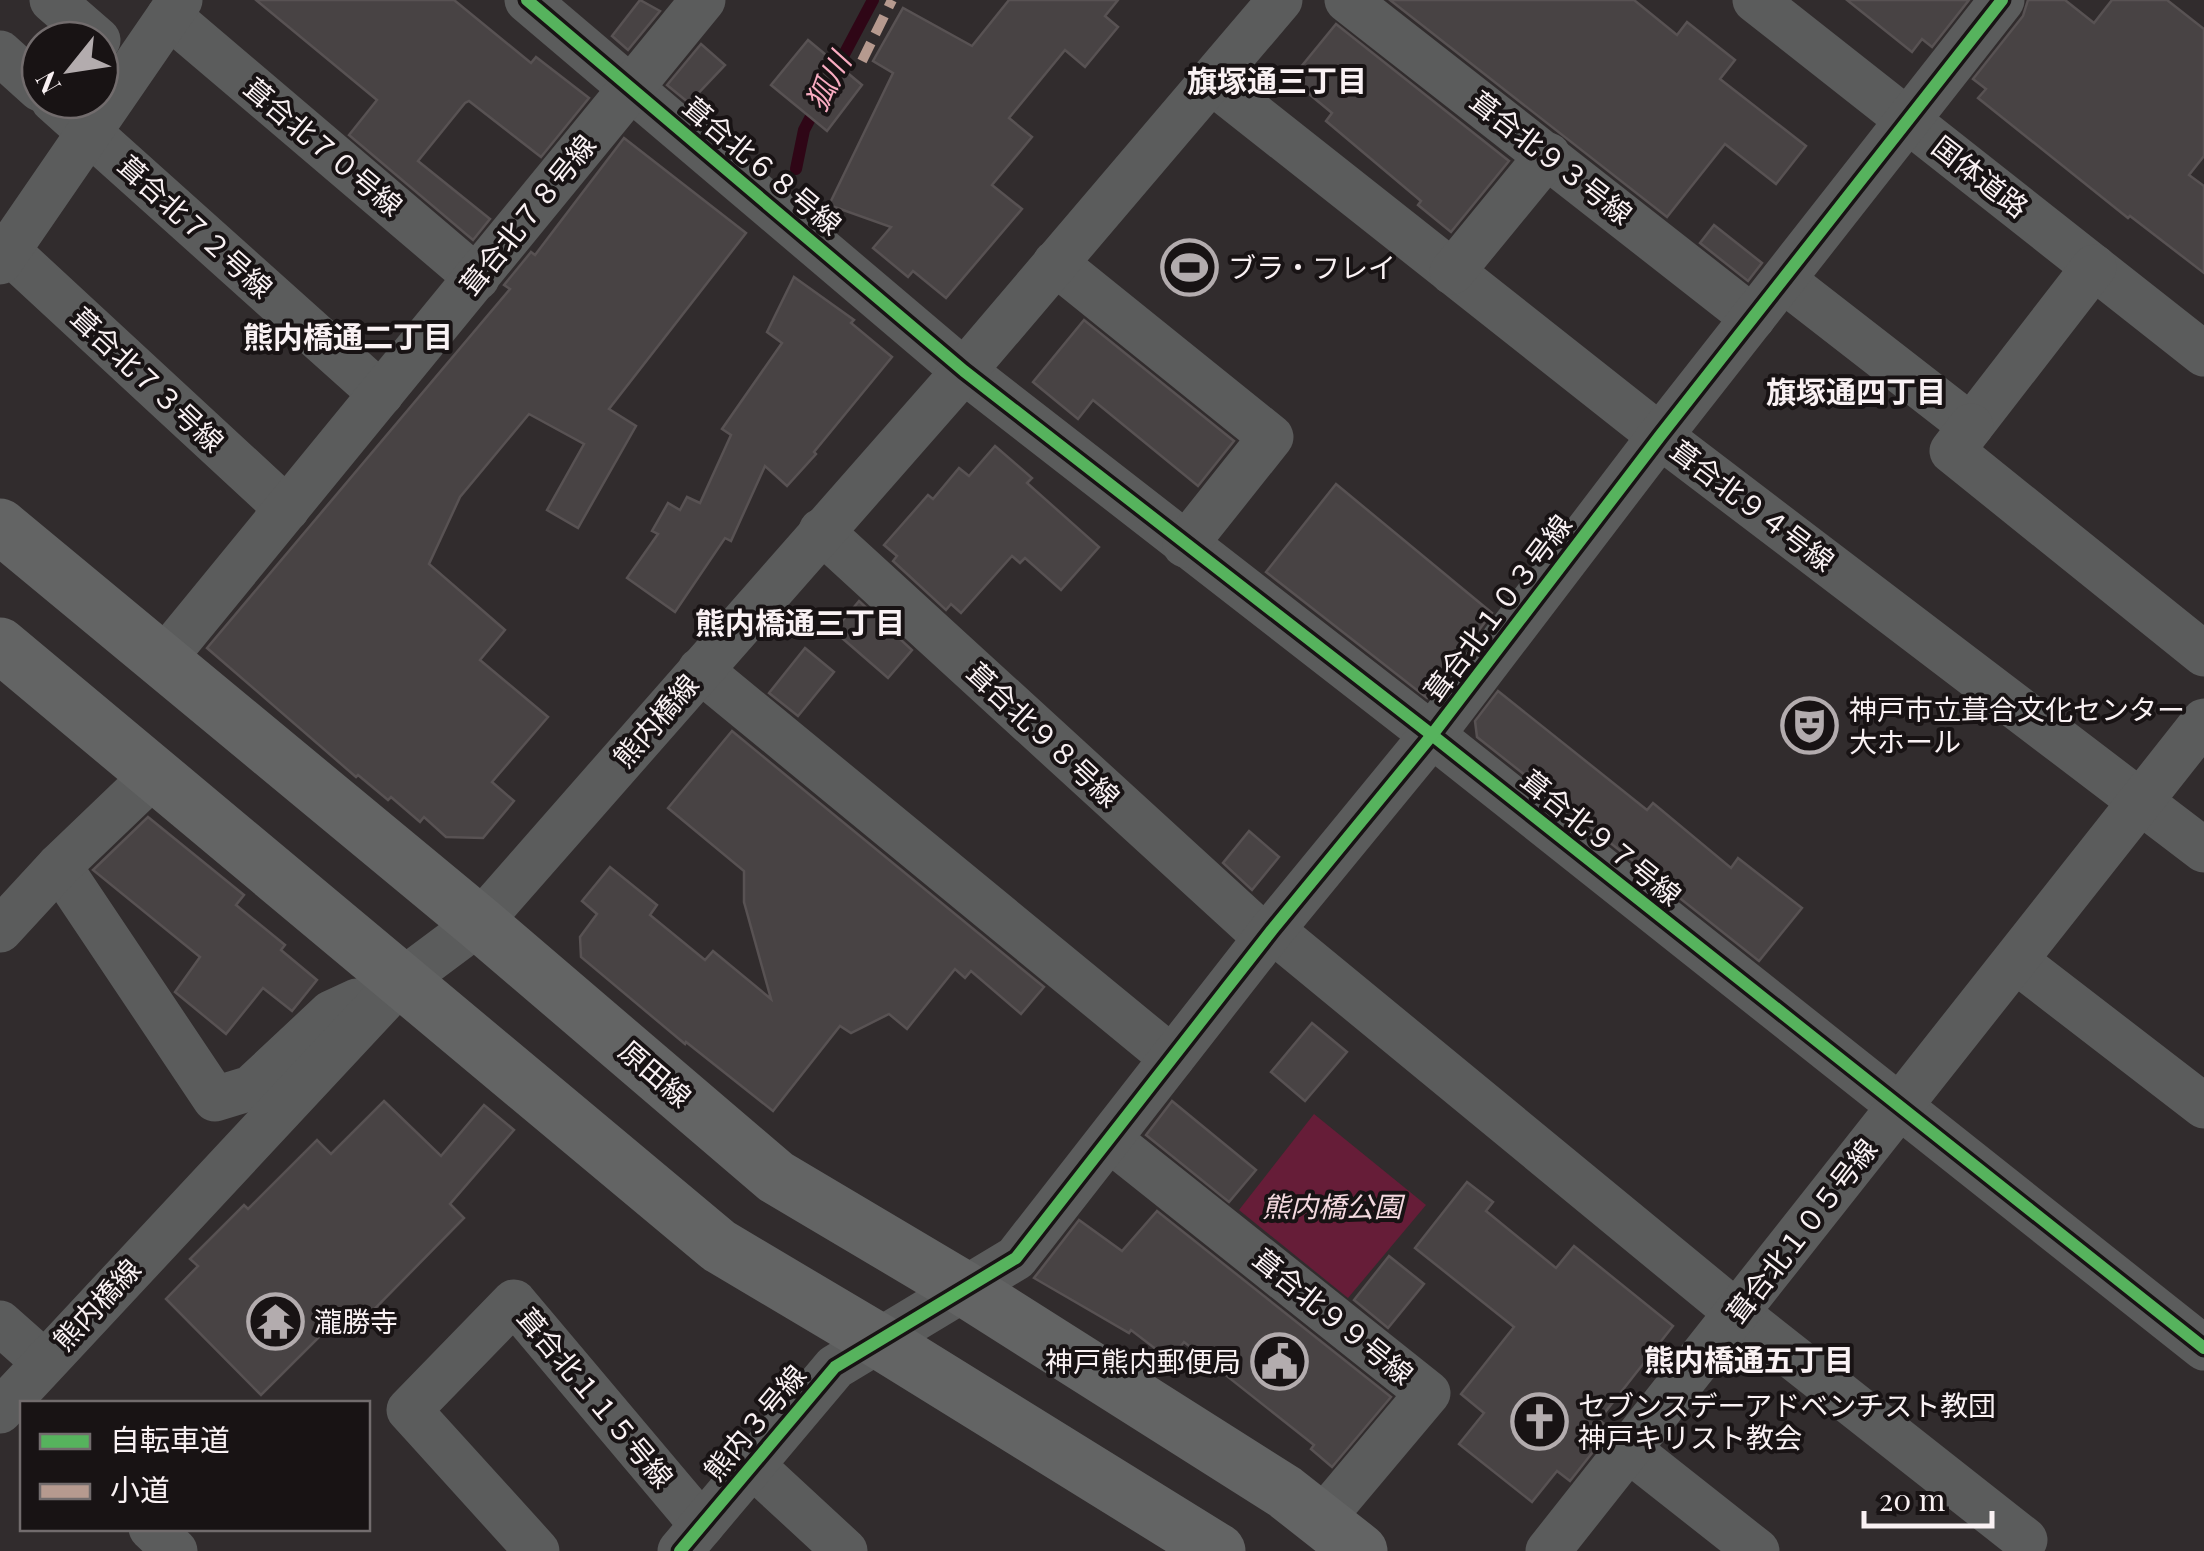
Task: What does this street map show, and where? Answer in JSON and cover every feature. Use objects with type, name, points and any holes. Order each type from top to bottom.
[{"type":"main road","name":"原田線","points":[[0,526],[479,923],[776,1177],[963,1288],[1285,1492],[1341,1535]]},
{"type":"main road","points":[[0,644],[719,1246],[879,1341],[1193,1544]]},
{"type":"street","points":[[52,0],[75,20]]},
{"type":"street","name":"葺合北６８号線","points":[[527,0],[964,371]]},
{"type":"street","name":"葺合北７８号線","points":[[162,662],[703,0]]},
{"type":"street","name":"熊内橋線","points":[[29,1389],[400,982],[479,923],[964,371],[1280,0]]},
{"type":"street","name":"葺合北９３号線","points":[[1347,0],[1752,318]]},
{"type":"street","name":"国体道路","points":[[1755,0],[2204,354]]},
{"type":"street","name":"葺合北１０３号線","points":[[879,1341],[1016,1258],[1269,934],[1432,735],[1660,436],[2002,0]]},
{"type":"street","points":[[120,44],[174,8]]},
{"type":"street","name":"葺合北７０号線","points":[[174,8],[476,278]]},
{"type":"street","points":[[0,53],[20,71]]},
{"type":"street","name":"葺合北９４号線","points":[[1211,81],[1660,436],[2204,850]]},
{"type":"street","name":"葺合北７２号線","points":[[76,120],[381,394]]},
{"type":"street","points":[[4,257],[89,132],[92,120]]},
{"type":"street","points":[[1452,272],[1548,155]]},
{"type":"street","name":"葺合北７３号線","points":[[4,257],[287,509]]},
{"type":"street","points":[[1055,263],[1271,437],[1185,545]]},
{"type":"street","points":[[2094,267],[1952,451],[2204,654]]},
{"type":"street","points":[[1782,280],[1971,426]]},
{"type":"street","name":"葺合北９７号線","points":[[964,371],[1432,735],[2204,1348]]},
{"type":"street","name":"葺合北９８号線","points":[[821,532],[1269,934],[2027,1547]]},
{"type":"street","points":[[700,670],[1172,1058]]},
{"type":"street","name":"葺合北１０５号線","points":[[1548,1551],[2204,721]]},
{"type":"street","points":[[0,930],[154,774]]},
{"type":"street","points":[[59,866],[214,1099],[251,1088],[331,1012],[400,982]]},
{"type":"street","points":[[2016,961],[2204,1106]]},
{"type":"street","name":"葺合北９９号線","points":[[1110,1140],[1428,1393],[1341,1535]]},
{"type":"street","name":"葺合北１１５号線","points":[[537,1551],[410,1410],[514,1302],[691,1538]]},
{"type":"street","points":[[0,1324],[29,1389]]},
{"type":"street","name":"熊内３号線","points":[[691,1538],[834,1367],[879,1341]]},
{"type":"street","points":[[1628,1450],[1757,1551]]},
{"type":"street","points":[[752,1466],[845,1551]]},
{"type":"street","points":[[154,1531],[176,1551]]},
{"type":"green space","name":"熊内橋公園","points":[[1314,1114],[1426,1205],[1348,1298],[1239,1210]]},
{"type":"building","points":[[256,0],[454,0],[531,63],[536,57],[589,98],[541,157],[469,101],[465,103],[418,161],[490,219],[473,240],[349,135],[377,100]]},
{"type":"building","points":[[640,0],[660,11],[628,50],[612,36]]},
{"type":"building","points":[[1009,0],[1118,0],[1105,16],[1118,27],[1085,67],[1065,50],[1009,118],[1032,137],[992,185],[1022,209],[946,298],[913,271],[908,277],[873,248],[891,227],[829,205],[893,73],[873,61],[903,8],[972,46]]},
{"type":"building","points":[[1390,0],[1634,0],[1677,35],[1687,22],[1735,60],[1720,79],[1806,146],[1776,184],[1725,144],[1667,217]]},
{"type":"building","points":[[1847,0],[1969,0],[1932,47],[1922,39],[1912,52]]},
{"type":"building","points":[[2028,0],[2065,0],[2094,23],[2112,0],[2167,0],[2204,29],[2204,156],[2189,175],[2204,186],[2204,273],[2128,218],[1978,98],[1986,89],[1973,79],[2023,16]]},
{"type":"building","points":[[1336,24],[1509,161],[1451,232],[1418,205],[1421,201],[1326,121],[1332,113],[1291,79]]},
{"type":"building","points":[[808,40],[862,85],[827,131],[771,85]]},
{"type":"building","points":[[701,44],[725,65],[689,103],[667,85]]},
{"type":"building","points":[[624,138],[746,233],[609,409],[636,426],[578,528],[547,510],[584,444],[529,414],[460,497],[429,564],[505,630],[480,660],[548,717],[492,782],[514,801],[483,838],[446,837],[424,817],[420,822],[391,797],[388,800],[356,777],[207,648],[510,289],[504,285],[531,252],[535,255]]},
{"type":"building","points":[[1714,225],[1762,263],[1748,281],[1700,243]]},
{"type":"building","points":[[794,277],[854,320],[851,323],[892,357],[787,486],[765,466],[731,541],[725,538],[675,612],[627,578],[658,534],[652,531],[668,503],[680,510],[687,497],[700,503],[731,435],[722,429],[782,343],[767,332]]},
{"type":"building","points":[[1084,320],[1234,441],[1198,486],[1093,400],[1078,419],[1033,382]]},
{"type":"building","points":[[995,446],[1032,478],[1027,483],[1099,547],[1061,590],[1025,558],[1020,563],[1012,556],[961,613],[951,604],[946,610],[893,561],[897,556],[884,545],[928,495],[933,499],[959,468],[969,476]]},
{"type":"building","points":[[1336,484],[1492,613],[1427,698],[1266,572]]},
{"type":"building","points":[[859,601],[912,650],[888,678],[834,631]]},
{"type":"building","points":[[805,648],[834,672],[798,716],[769,693]]},
{"type":"building","points":[[1498,691],[1647,810],[1653,803],[1731,868],[1738,858],[1802,908],[1759,961],[1477,737],[1475,721]]},
{"type":"building","points":[[732,731],[1044,987],[1021,1014],[971,971],[965,978],[955,969],[907,1029],[889,1014],[851,1033],[840,1026],[773,1111],[581,957],[580,937],[597,914],[582,901],[610,867],[657,905],[650,915],[705,960],[713,951],[771,999],[744,902],[744,871],[668,808]]},
{"type":"building","points":[[148,817],[244,895],[236,905],[285,945],[281,950],[317,980],[292,1011],[263,988],[226,1034],[175,992],[200,957],[93,870]]},
{"type":"building","points":[[1249,831],[1279,857],[1252,890],[1223,863]]},
{"type":"building","points":[[1312,1023],[1347,1052],[1305,1101],[1271,1072]]},
{"type":"building","points":[[384,1101],[441,1156],[484,1105],[514,1130],[450,1204],[464,1218],[349,1335],[335,1321],[261,1395],[166,1299],[198,1266],[190,1259],[244,1205],[248,1209],[317,1140],[331,1154]]},
{"type":"building","points":[[1172,1101],[1256,1170],[1229,1202],[1146,1135]]},
{"type":"building","points":[[1467,1182],[1493,1202],[1486,1211],[1556,1268],[1574,1246],[1673,1326],[1599,1420],[1611,1429],[1570,1481],[1557,1471],[1532,1502],[1459,1444],[1484,1413],[1461,1394],[1514,1327],[1415,1248]]},
{"type":"building","points":[[1157,1211],[1391,1397],[1332,1467],[1311,1449],[1314,1445],[1184,1342],[1170,1360],[1131,1330],[1129,1333],[1034,1278],[1079,1220],[1122,1251]]},
{"type":"building","points":[[1389,1256],[1424,1284],[1388,1328],[1354,1300]]},
{"type":"waterway","name":"狐川","points":[[831,79],[873,0]]},
{"type":"waterway","name":"狐川","points":[[796,169],[804,130],[817,105]]},
{"type":"marked path","points":[[862,61],[892,0]]},
{"type":"cycle path","points":[[527,0],[964,371],[1432,735],[2204,1348]]},
{"type":"cycle path","points":[[680,1551],[835,1367],[1016,1258],[1272,930],[1432,735],[1660,436],[2002,0]]},
{"type":"place","name":"ブラ・フレイ","points":[[1189,268]]},
{"type":"place","name":"神戸市立葺合文化センター 大ホール","points":[[1810,726]]},
{"type":"place","name":"瀧勝寺","points":[[275,1322]]},
{"type":"place","name":"神戸熊内郵便局","points":[[1280,1362]]},
{"type":"place","name":"セブンスデーアドベンチスト教団 神戸キリスト教会","points":[[1539,1422]]},
{"type":"district","name":"旗塚通三丁目","points":[[1277,82]]},
{"type":"district","name":"熊内橋通二丁目","points":[[348,338]]},
{"type":"district","name":"旗塚通四丁目","points":[[1856,393]]},
{"type":"district","name":"熊内橋通三丁目","points":[[800,624]]},
{"type":"district","name":"熊内橋通五丁目","points":[[1749,1361]]}]
